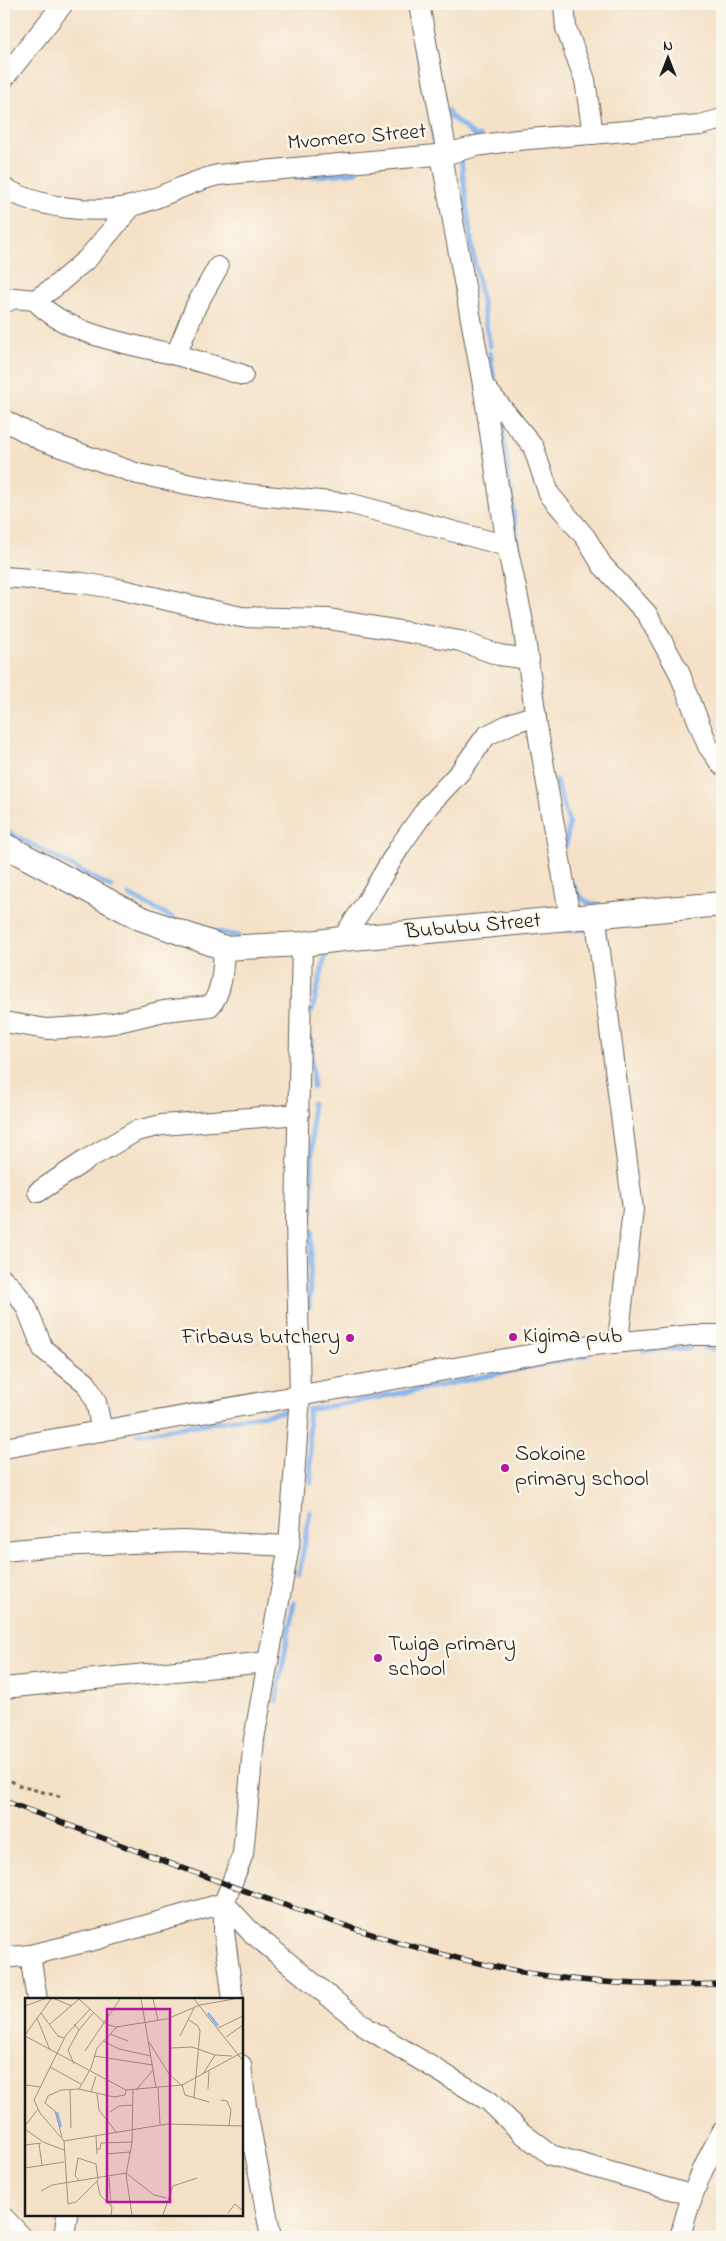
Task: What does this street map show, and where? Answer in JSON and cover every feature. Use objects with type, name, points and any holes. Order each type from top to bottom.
[{"type":"street","points":[[4,78],[63,4]]},
{"type":"street","points":[[419,4],[483,385],[507,546],[529,659],[536,715],[579,917],[597,928],[634,1209],[618,1341]]},
{"type":"street","points":[[564,4],[566,28],[585,80],[593,134]]},
{"type":"street","name":"Mvomero Street","points":[[4,188],[15,194],[77,210],[105,211],[132,206],[202,178],[218,175],[444,154],[476,146],[700,125],[722,119]]},
{"type":"street","points":[[35,300],[88,258],[132,206]]},
{"type":"street","points":[[176,355],[196,306],[218,267]]},
{"type":"street","points":[[4,303],[14,298],[35,300],[51,313],[76,327],[110,340],[176,355],[243,375]]},
{"type":"street","points":[[483,385],[533,446],[549,494],[586,538],[602,565],[647,614],[679,672],[708,746],[722,765]]},
{"type":"street","points":[[4,420],[41,440],[138,474],[192,486],[245,494],[352,504],[507,546]]},
{"type":"street","points":[[4,577],[82,583],[106,587],[241,617],[329,619],[460,641],[499,655],[529,659]]},
{"type":"street","points":[[342,939],[411,830],[429,805],[460,772],[486,736],[512,723],[536,715]]},
{"type":"street","points":[[4,845],[140,918],[224,948],[223,972],[215,1000],[210,1006],[164,1011],[114,1023],[82,1027],[47,1029],[4,1022]]},
{"type":"street","name":"Bububu Street","points":[[224,948],[302,944],[722,904]]},
{"type":"street","points":[[233,1998],[224,1931],[224,1902],[243,1854],[254,1739],[289,1546],[300,1395],[296,1220],[302,944]]},
{"type":"street","points":[[38,1192],[86,1160],[136,1132],[162,1125],[299,1114]]},
{"type":"street","points":[[4,1280],[14,1289],[26,1306],[43,1349],[86,1384],[96,1402],[102,1430]]},
{"type":"street","points":[[4,1448],[618,1341],[693,1335],[722,1335]]},
{"type":"street","points":[[4,1551],[56,1546],[182,1540],[289,1546]]},
{"type":"street","points":[[4,1688],[267,1662]]},
{"type":"street","points":[[4,1958],[30,1955],[180,1917],[224,1902]]},
{"type":"street","points":[[224,1902],[250,1931],[367,2028],[489,2101],[550,2155],[691,2195]]},
{"type":"street","points":[[30,1955],[37,1998]]},
{"type":"street","points":[[242,2073],[246,2106],[271,2237]]},
{"type":"street","points":[[680,2237],[691,2195],[702,2167],[722,2132]]},
{"type":"street","points":[[64,2237],[67,2216]]},
{"type":"street","points":[[4,2218],[22,2237]]},
{"type":"path","points":[[4,1777],[27,1788],[62,1797]]},
{"type":"waterway","points":[[409,4],[426,94]]},
{"type":"waterway","points":[[448,110],[450,116],[476,137],[480,136]]},
{"type":"waterway","points":[[433,129],[434,142]]},
{"type":"waterway","points":[[464,156],[461,159],[472,248],[490,346]]},
{"type":"waterway","points":[[296,178],[357,172]]},
{"type":"waterway","points":[[490,353],[496,390]]},
{"type":"waterway","points":[[501,418],[519,558]]},
{"type":"waterway","points":[[556,780],[569,823],[566,845]]},
{"type":"waterway","points":[[4,830],[111,887]]},
{"type":"waterway","points":[[573,884],[582,898],[589,903],[597,904]]},
{"type":"waterway","points":[[129,895],[173,918]]},
{"type":"waterway","points":[[205,929],[238,936]]},
{"type":"waterway","points":[[565,930],[591,929]]},
{"type":"waterway","points":[[312,1011],[327,949]]},
{"type":"waterway","points":[[311,1038],[313,1087]]},
{"type":"waterway","points":[[312,1103],[312,1212]]},
{"type":"waterway","points":[[309,1307],[312,1231]]},
{"type":"waterway","points":[[643,1350],[690,1348]]},
{"type":"waterway","points":[[704,1348],[722,1349]]},
{"type":"waterway","points":[[311,1483],[308,1410],[429,1388],[587,1355]]},
{"type":"waterway","points":[[137,1434],[287,1411]]},
{"type":"waterway","points":[[299,1574],[310,1512]]},
{"type":"waterway","points":[[276,1701],[294,1603]]},
{"type":"waterway","points":[[262,1750],[266,1739]]},
{"type":"railway","points":[[4,1801],[273,1901],[337,1923],[434,1952],[500,1968],[581,1980],[675,1985],[722,1984]]},
{"type":"place","name":"Kigima pub","points":[[513,1337]]},
{"type":"place","name":"Firbaus butchery","points":[[350,1338]]},
{"type":"place","name":"Sokoine primary school","points":[[505,1468]]},
{"type":"place","name":"Twiga primary school","points":[[378,1658]]}]
